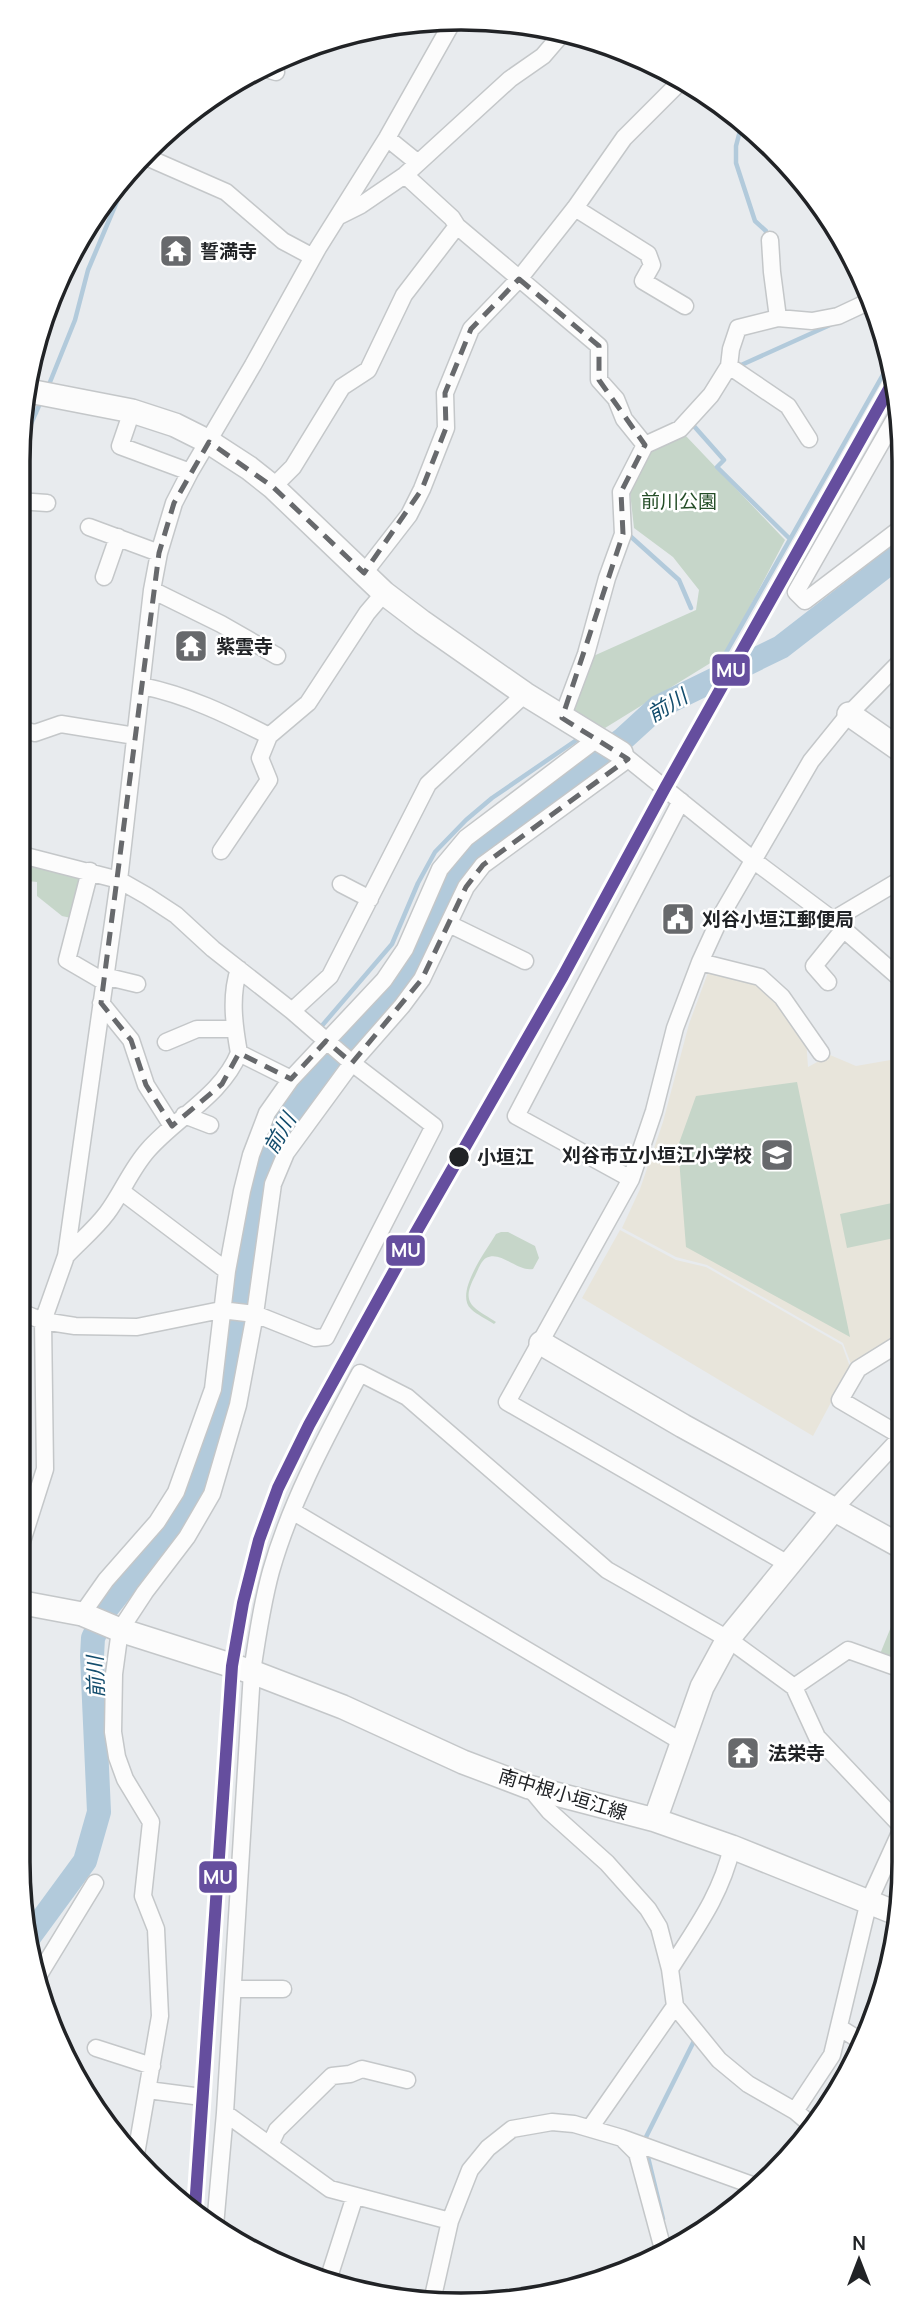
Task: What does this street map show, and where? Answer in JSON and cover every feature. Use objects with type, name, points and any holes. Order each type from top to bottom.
[{"type":"street","points":[[30,1516],[45,1469],[43,1321],[66,1256],[119,880],[152,590],[159,553],[174,503],[190,472],[313,257],[387,138],[448,30]]},
{"type":"street","points":[[337,217],[361,205],[405,176],[510,79],[543,56],[557,41]]},
{"type":"street","points":[[364,573],[409,515],[422,489],[446,428],[445,393],[471,329],[519,279],[575,208],[624,138],[675,87]]},
{"type":"street","points":[[387,138],[418,163]]},
{"type":"street","points":[[153,160],[226,192],[283,241],[313,257]]},
{"type":"street","points":[[405,176],[452,218],[457,226],[599,346],[599,380],[616,399],[624,419],[645,445]]},
{"type":"street","points":[[575,208],[648,254],[652,265],[643,281],[685,306]]},
{"type":"street","points":[[273,487],[293,467],[342,387],[368,370],[404,295],[457,226]]},
{"type":"street","points":[[770,240],[778,318]]},
{"type":"street","points":[[809,439],[788,406],[734,369],[731,349],[738,328],[778,318],[812,321],[825,319],[862,305]]},
{"type":"street","points":[[562,718],[586,654],[607,578],[623,534],[621,492],[645,445],[680,429],[734,369]]},
{"type":"street","points":[[39,393],[132,411],[175,425],[209,442],[249,468],[273,487],[384,593],[525,694],[624,756],[839,925],[892,971]]},
{"type":"street","points":[[132,411],[120,446],[190,472]]},
{"type":"street","points":[[891,427],[796,592],[805,600],[892,535]]},
{"type":"street","points":[[30,502],[47,503]]},
{"type":"street","points":[[89,527],[159,553]]},
{"type":"street","points":[[104,577],[118,537]]},
{"type":"street","points":[[152,590],[221,624],[277,656]]},
{"type":"street","points":[[221,851],[269,780],[260,758],[269,736],[308,703],[367,613],[384,593]]},
{"type":"street","points":[[788,1564],[507,1402],[631,1180],[654,1111],[675,1028],[722,914],[811,761],[849,714],[892,670]]},
{"type":"street","points":[[142,686],[168,691],[269,736]]},
{"type":"street","points":[[292,1011],[330,976],[428,784],[525,694]]},
{"type":"street","points":[[849,714],[892,744]]},
{"type":"street","points":[[30,732],[61,724],[135,736]]},
{"type":"street","points":[[82,1614],[106,1580],[157,1522],[176,1492],[213,1389],[221,1310],[242,1191],[251,1155],[267,1113],[291,1079],[384,980],[405,949],[440,869],[466,838],[598,738]]},
{"type":"street","points":[[137,2147],[160,2016],[156,1929],[144,1896],[152,1822],[125,1779],[113,1732],[114,1674],[120,1629],[187,1537],[212,1494],[238,1405],[255,1314],[273,1184],[286,1153],[352,1063],[402,1006],[422,978],[466,887],[484,865],[624,756]]},
{"type":"street","points":[[631,1180],[516,1116],[681,801]]},
{"type":"street","points":[[30,857],[119,880],[176,915],[352,1063],[434,1126],[326,1336],[315,1338],[255,1314],[221,1310],[137,1327],[75,1326],[43,1321],[30,1316]]},
{"type":"street","points":[[90,871],[67,960],[104,979],[137,984]]},
{"type":"street","points":[[341,884],[370,898]]},
{"type":"street","points":[[828,982],[814,967],[839,925],[892,886]]},
{"type":"street","points":[[449,923],[525,961]]},
{"type":"street","points":[[700,962],[760,977],[782,997],[821,1053]]},
{"type":"street","points":[[66,1256],[106,1214],[146,1152],[222,1084],[233,1068],[239,1053],[234,1029],[234,985],[239,969]]},
{"type":"street","points":[[101,1003],[131,1040],[146,1085],[178,1121],[210,1125]]},
{"type":"street","points":[[166,1042],[197,1029],[234,1029]]},
{"type":"street","points":[[239,1053],[291,1079]]},
{"type":"street","points":[[121,1191],[227,1271]]},
{"type":"street","points":[[541,1343],[683,1426],[892,1541]]},
{"type":"street","points":[[892,1348],[858,1369],[840,1400],[892,1430]]},
{"type":"street","points":[[216,2217],[225,2113],[252,1672],[257,1631],[271,1570],[292,1511],[320,1449],[360,1373],[407,1397],[607,1570],[728,1639],[794,1687],[817,1737],[892,1815]]},
{"type":"street","points":[[834,1510],[892,1448]]},
{"type":"street","name":"南中根小垣江線","points":[[30,1604],[82,1614],[252,1672],[344,1707],[463,1762],[528,1787],[655,1820],[702,1686],[728,1639],[834,1510]]},
{"type":"street","points":[[292,1511],[682,1742]]},
{"type":"street","points":[[794,1687],[848,1650],[892,1666]]},
{"type":"street","points":[[528,1787],[549,1811],[607,1863],[648,1909],[659,1927],[670,1969],[675,2006],[719,2060],[748,2084],[795,2111],[806,2121]]},
{"type":"street","points":[[655,1820],[733,1847],[890,1910]]},
{"type":"street","points":[[670,1969],[709,1907],[725,1876],[733,1847]]},
{"type":"street","points":[[795,2111],[832,2054],[869,1901],[892,1851]]},
{"type":"street","points":[[43,1968],[95,1883]]},
{"type":"street","points":[[233,1989],[283,1989]]},
{"type":"street","points":[[590,2128],[675,2006]]},
{"type":"street","points":[[840,2028],[855,2037]]},
{"type":"street","points":[[96,2048],[152,2066]]},
{"type":"street","points":[[270,2145],[277,2130],[332,2076],[350,2074],[362,2069],[407,2080]]},
{"type":"street","points":[[148,2090],[194,2096]]},
{"type":"street","points":[[225,2113],[330,2189],[450,2221]]},
{"type":"street","points":[[434,2292],[450,2221],[470,2171],[488,2148],[512,2129],[552,2122],[590,2128],[748,2183]]},
{"type":"street","points":[[629,2141],[637,2153],[661,2244]]},
{"type":"street","points":[[330,2273],[355,2196]]},
{"type":"highlighted area","points":[[519,279],[599,346],[599,380],[645,445],[621,492],[623,534],[562,718],[628,759],[483,865],[466,887],[422,979],[352,1063],[326,1041],[291,1079],[239,1053],[222,1084],[172,1126],[146,1085],[131,1040],[101,1003],[159,553],[174,503],[209,442],[273,487],[364,573],[422,489],[446,428],[445,393],[471,329]]},
{"type":"shaded area","name":"刈谷市立小垣江小学校","points":[[709,970],[758,986],[778,1003],[806,1039],[808,1067],[830,1055],[856,1066],[892,1060],[892,1339],[851,1364],[843,1343],[707,1265],[676,1257],[622,1228],[640,1189],[663,1122],[689,1024]]},
{"type":"shaded area","points":[[620,1230],[676,1260],[706,1267],[842,1345],[850,1367],[813,1436],[582,1298]]},
{"type":"green space","name":"前川公園","points":[[685,435],[785,540],[725,654],[605,728],[572,711],[589,658],[696,610],[699,590],[673,557],[634,528],[630,492],[651,449]]},
{"type":"green space","points":[[30,864],[82,876],[71,918],[62,916],[37,896],[37,882],[30,881]]},
{"type":"green space","points":[[797,1082],[850,1337],[686,1247],[678,1146],[696,1096]]},
{"type":"green space","points":[[892,1203],[892,1238],[847,1248],[840,1214]]},
{"type":"green space","points":[[508,1232],[535,1246],[539,1258],[533,1269],[492,1256],[483,1261],[471,1285],[469,1299],[475,1308],[496,1322],[494,1324],[471,1309],[466,1293],[479,1261],[496,1234]]},
{"type":"green space","points":[[892,1624],[892,1658],[880,1654]]},
{"type":"waterway","points":[[740,132],[736,163],[755,221],[766,231],[766,236]]},
{"type":"waterway","points":[[48,387],[75,320],[88,270],[118,200]]},
{"type":"waterway","points":[[739,366],[830,325]]},
{"type":"waterway","points":[[710,681],[883,374]]},
{"type":"waterway","points":[[32,422],[41,401]]},
{"type":"waterway","points":[[690,428],[693,425],[724,460],[717,467],[790,539]]},
{"type":"waterway","points":[[628,532],[679,580],[691,608]]},
{"type":"waterway","name":"前川","points":[[35,1929],[85,1861],[99,1812],[93,1638],[107,1608],[173,1525],[206,1460],[229,1383],[238,1294],[260,1167],[276,1133],[328,1060],[405,976],[433,915],[460,866],[508,825],[623,739],[658,707],[781,647],[892,561]]},
{"type":"waterway","points":[[320,1028],[392,944],[418,883],[435,852],[492,798],[578,739]]},
{"type":"waterway","points":[[644,2141],[694,2041]]},
{"type":"waterway","points":[[647,2153],[663,2219]]},
{"type":"transit line","name":"MU","points":[[195,2202],[232,1666],[243,1603],[259,1540],[278,1488],[309,1425],[403,1255],[563,976],[887,393]]},
{"type":"place","name":"誓満寺","points":[[176,251]]},
{"type":"place","name":"紫雲寺","points":[[191,646]]},
{"type":"place","name":"刈谷小垣江郵便局","points":[[678,919]]},
{"type":"place","name":"刈谷市立小垣江小学校","points":[[777,1155]]},
{"type":"place","name":"小垣江","points":[[459,1157]]},
{"type":"place","name":"法栄寺","points":[[743,1753]]}]
